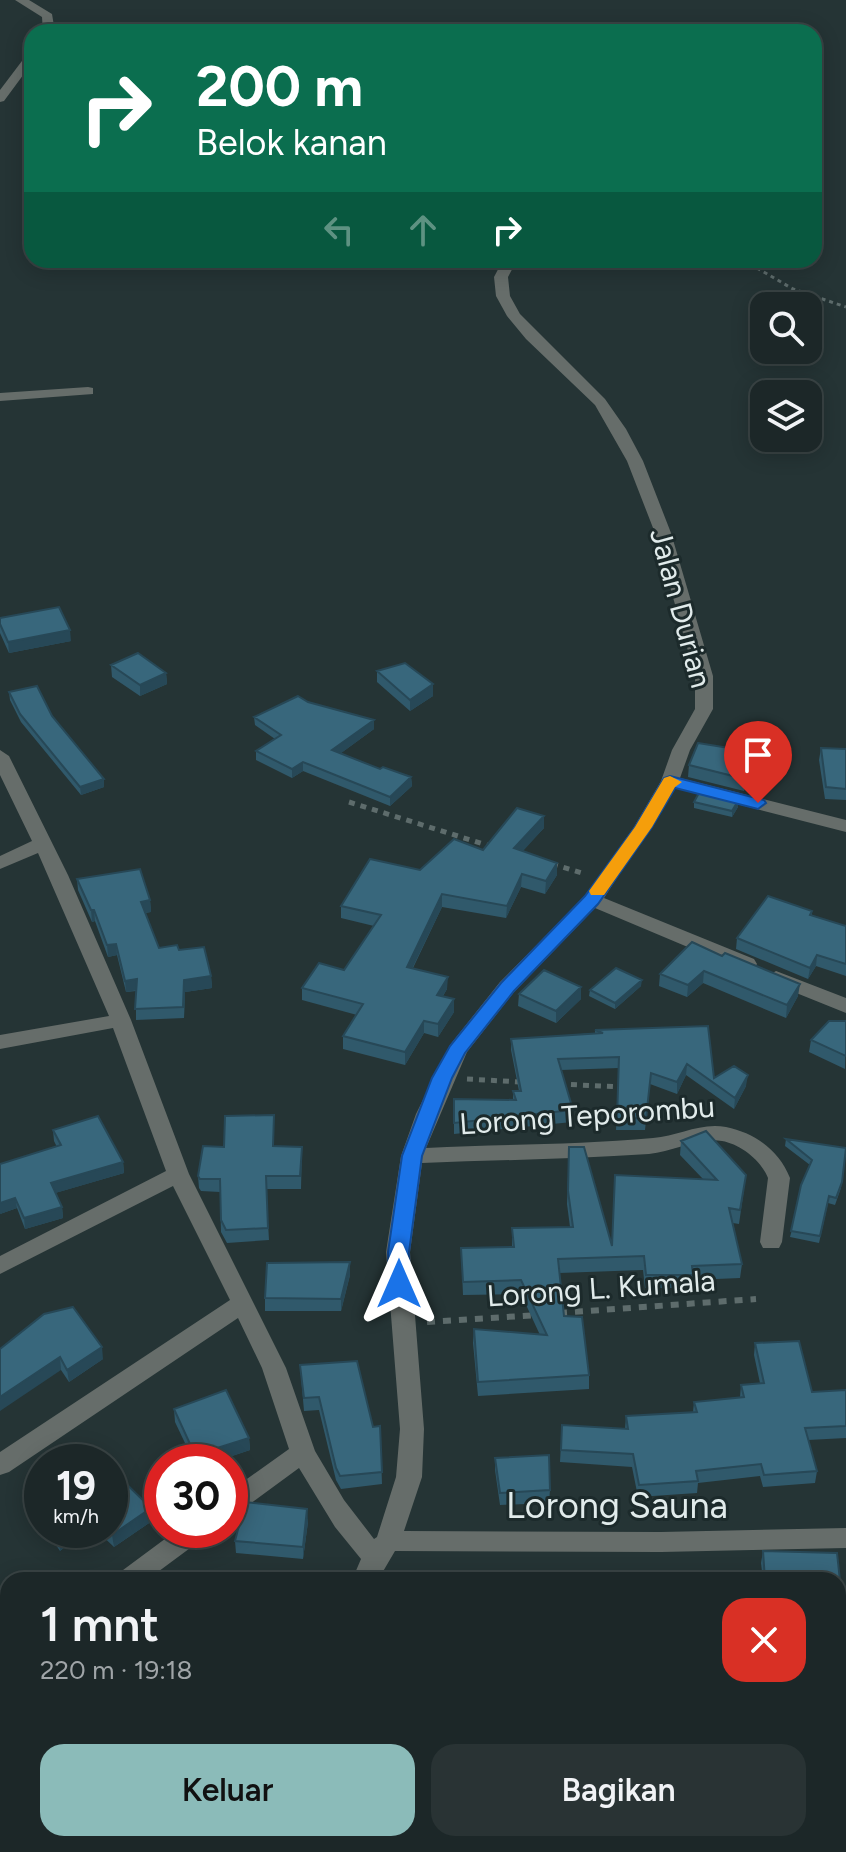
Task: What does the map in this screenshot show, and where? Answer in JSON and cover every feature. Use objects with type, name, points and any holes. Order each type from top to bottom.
[{"type":"street","points":[[21,0],[48,16],[48,24]]},
{"type":"street","points":[[0,98],[24,66]]},
{"type":"street","name":"Jalan Durian","points":[[376,1559],[409,1477],[411,1445],[398,1252],[412,1156],[442,1078],[457,1050],[507,987],[592,900],[643,827],[670,781],[681,750],[704,709],[704,676],[657,516],[618,424],[578,377],[537,342],[504,299],[500,278],[506,268]]},
{"type":"street","points":[[0,397],[88,391]]},
{"type":"street","points":[[0,756],[43,843],[121,1020],[178,1174],[274,1368],[303,1452],[333,1506],[376,1559]]},
{"type":"street","points":[[670,781],[846,826]]},
{"type":"street","points":[[0,863],[43,843]]},
{"type":"street","points":[[592,900],[846,1006]]},
{"type":"street","points":[[0,1042],[121,1020]]},
{"type":"street","name":"Lorong Teporombu","points":[[412,1156],[655,1146],[710,1134],[732,1136],[767,1157],[777,1168],[779,1178],[771,1242]]},
{"type":"street","points":[[0,1266],[178,1174]]},
{"type":"street","points":[[0,1465],[243,1303]]},
{"type":"street","points":[[248,1492],[303,1452]]},
{"type":"street","name":"Lorong Sauna","points":[[376,1559],[661,1542],[846,1538]]},
{"type":"street","points":[[139,1572],[172,1548]]},
{"type":"path","points":[[757,268],[793,289],[846,307]]},
{"type":"path","points":[[349,802],[499,848]]},
{"type":"path","points":[[544,862],[605,880]]},
{"type":"path","points":[[442,1078],[532,1082]]},
{"type":"path","points":[[547,1083],[621,1087]]},
{"type":"path","name":"Lorong L. Kumala","points":[[402,1324],[756,1299]]},
{"type":"path","points":[[499,1852],[523,1852]]},
{"type":"building","points":[[59,607],[70,630],[8,642],[0,618]]},
{"type":"building","points":[[138,653],[166,673],[140,685],[111,665]]},
{"type":"building","points":[[405,663],[433,684],[410,700],[377,671]]},
{"type":"building","points":[[37,686],[52,716],[104,779],[80,787],[20,714],[9,692]]},
{"type":"building","points":[[298,696],[308,702],[374,720],[332,750],[380,769],[383,767],[411,777],[390,797],[303,762],[292,769],[256,751],[281,735],[254,717]]},
{"type":"building","points":[[698,743],[754,752],[745,779],[689,765]]},
{"type":"building","points":[[821,748],[846,749],[846,789],[826,787]]},
{"type":"building","points":[[700,791],[738,801],[732,811],[694,802]]},
{"type":"building","points":[[517,808],[544,816],[514,848],[557,863],[546,881],[522,874],[507,906],[442,894],[407,967],[448,977],[437,995],[454,999],[438,1024],[424,1021],[405,1052],[343,1036],[363,1004],[302,988],[319,963],[344,970],[381,915],[341,906],[370,859],[420,870],[454,839],[483,850]]},
{"type":"building","points":[[140,869],[150,900],[141,902],[159,948],[177,945],[179,950],[204,947],[211,976],[184,980],[183,1007],[135,1009],[137,979],[125,981],[116,944],[107,945],[94,910],[91,910],[77,879]]},
{"type":"building","points":[[768,896],[812,911],[810,915],[846,926],[846,964],[817,955],[810,968],[737,938]]},
{"type":"building","points":[[692,942],[800,984],[787,1005],[704,971],[688,985],[660,974]]},
{"type":"building","points":[[616,968],[642,980],[615,1003],[590,990]]},
{"type":"building","points":[[544,970],[581,987],[556,1011],[519,994]]},
{"type":"building","points":[[829,1021],[846,1021],[846,1056],[811,1040]]},
{"type":"building","points":[[708,1026],[714,1078],[734,1066],[748,1075],[735,1098],[687,1064],[677,1082],[651,1073],[646,1118],[617,1119],[619,1057],[558,1059],[573,1110],[454,1123],[454,1099],[516,1100],[513,1091],[521,1091],[511,1039],[603,1033],[595,1030]]},
{"type":"building","points":[[274,1115],[273,1146],[302,1147],[300,1176],[266,1176],[268,1228],[226,1230],[221,1220],[220,1179],[200,1179],[198,1176],[203,1146],[224,1147],[225,1116]]},
{"type":"building","points":[[98,1116],[123,1162],[51,1183],[62,1207],[24,1218],[15,1198],[0,1203],[0,1164],[61,1145],[53,1130]]},
{"type":"building","points":[[706,1131],[746,1175],[740,1210],[729,1208],[742,1264],[692,1266],[693,1275],[646,1275],[644,1256],[558,1259],[564,1316],[582,1317],[589,1375],[478,1382],[474,1329],[547,1335],[521,1280],[463,1282],[461,1248],[514,1247],[512,1228],[573,1227],[568,1191],[569,1147],[584,1147],[612,1246],[615,1175],[717,1180],[681,1141]]},
{"type":"building","points":[[786,1139],[846,1148],[842,1182],[836,1198],[829,1196],[820,1236],[791,1231],[801,1185],[812,1160]]},
{"type":"building","points":[[350,1262],[341,1299],[265,1298],[267,1263]]},
{"type":"building","points":[[73,1307],[102,1347],[67,1370],[60,1357],[0,1397],[0,1349],[44,1314]]},
{"type":"building","points":[[799,1341],[812,1392],[846,1390],[846,1426],[805,1428],[817,1471],[764,1475],[761,1464],[696,1471],[698,1481],[639,1485],[633,1454],[561,1450],[562,1425],[628,1429],[626,1416],[697,1412],[694,1402],[744,1397],[741,1385],[764,1383],[755,1343]]},
{"type":"building","points":[[357,1361],[373,1427],[380,1426],[382,1472],[340,1476],[319,1397],[304,1398],[300,1365]]},
{"type":"building","points":[[226,1390],[249,1438],[230,1444],[190,1444],[174,1409]]},
{"type":"building","points":[[549,1455],[550,1490],[500,1493],[495,1458]]},
{"type":"building","points":[[128,1486],[144,1501],[144,1513],[128,1524]]},
{"type":"building","points":[[248,1502],[307,1509],[303,1547],[248,1542]]},
{"type":"building","points":[[763,1551],[837,1553],[839,1572],[764,1572]]},
{"type":"slow traffic","points":[[597,891],[643,827],[670,781],[674,782]]},
{"type":"route","points":[[399,1284],[398,1252],[412,1156],[442,1078],[457,1050],[507,987],[560,929],[592,900],[643,827],[670,781],[758,803]]}]
